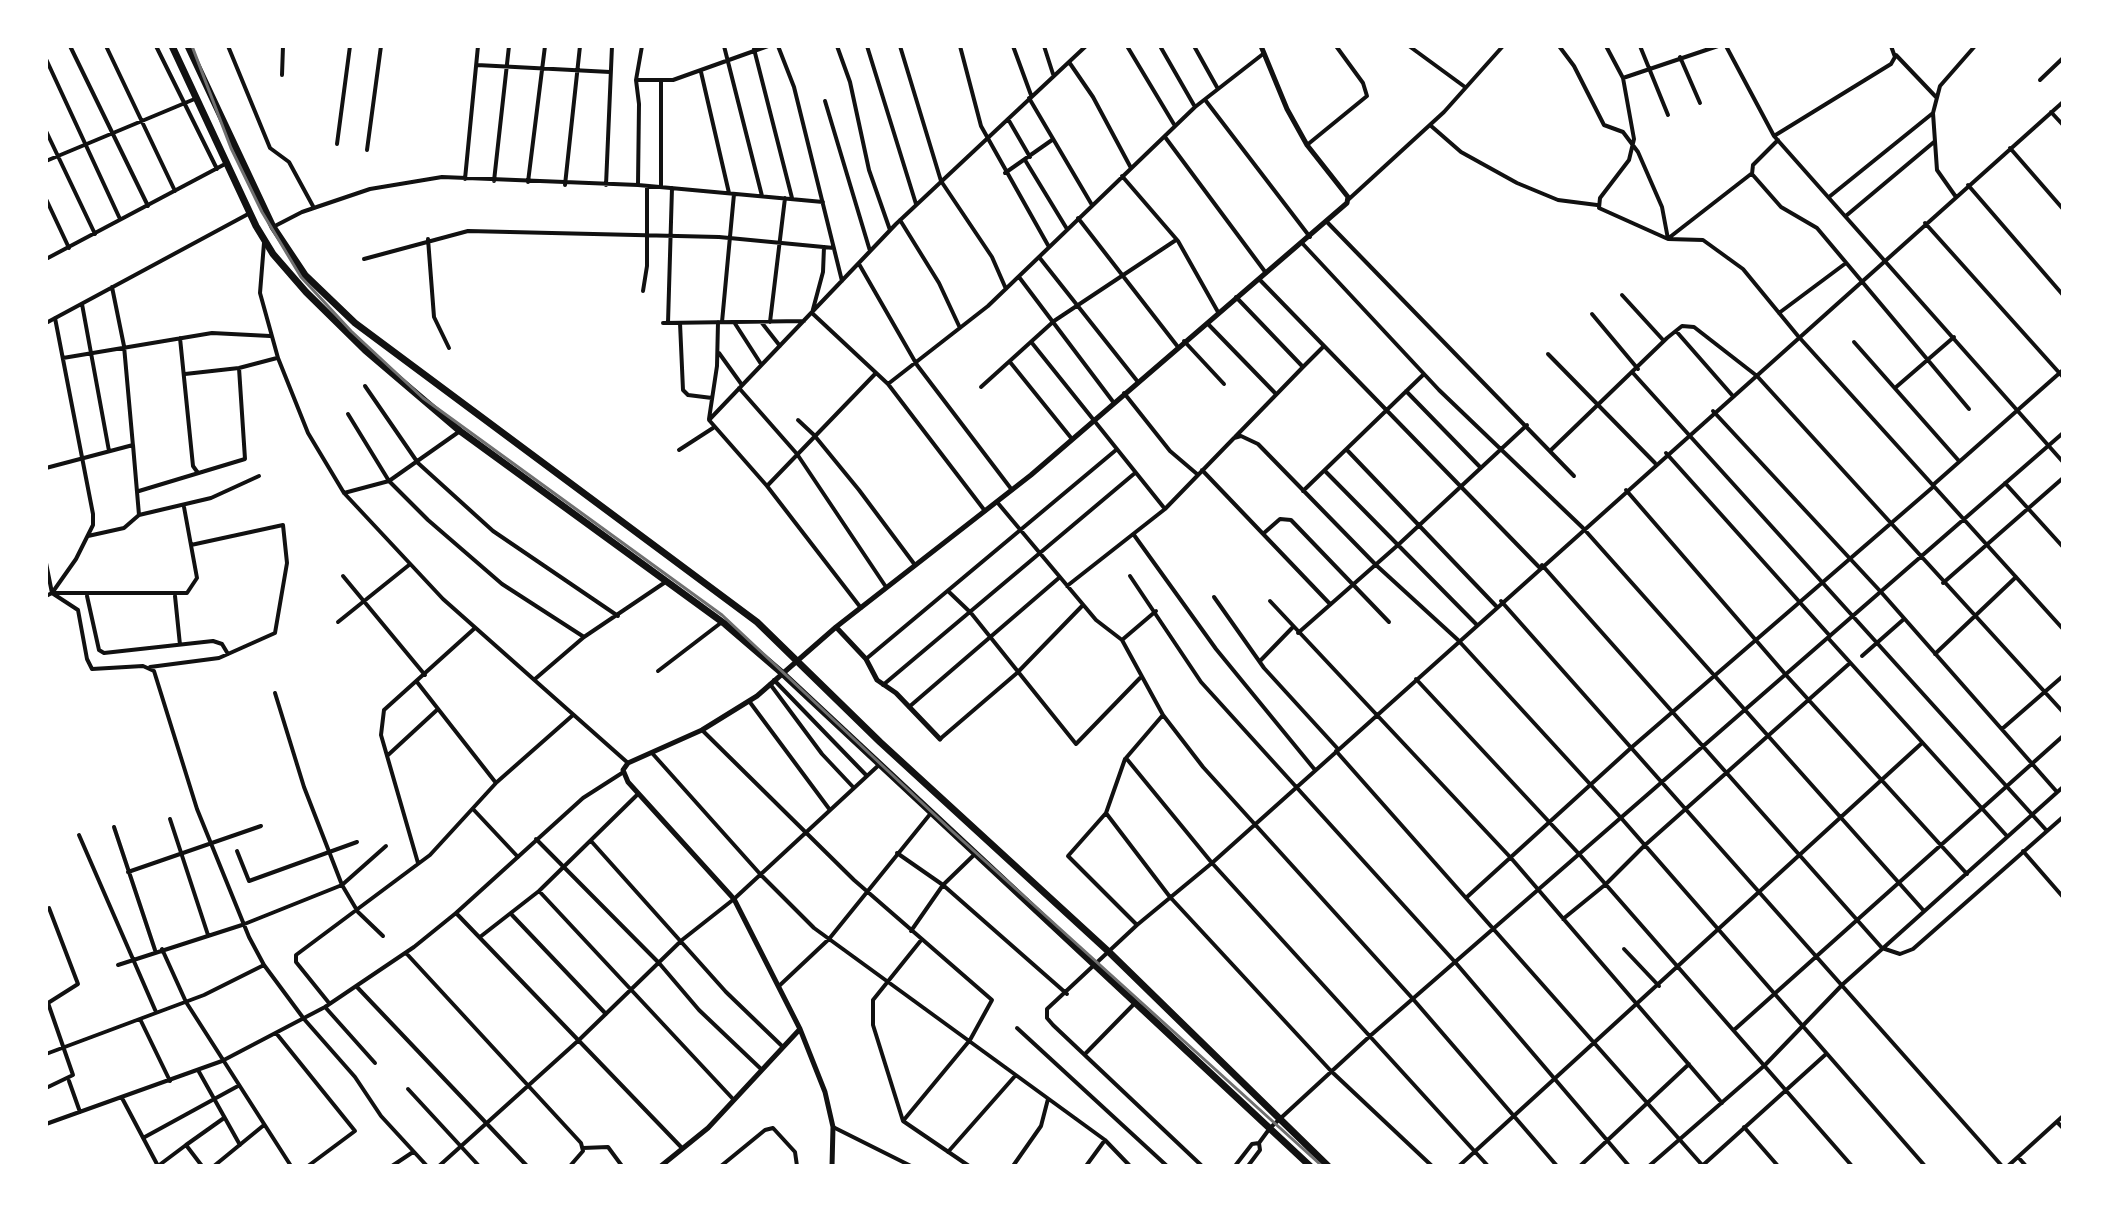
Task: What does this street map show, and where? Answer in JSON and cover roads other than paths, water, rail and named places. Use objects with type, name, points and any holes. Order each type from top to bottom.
[{"type":"main road","points":[[172,46],[264,240],[306,292],[340,326],[460,431],[664,583],[722,622],[782,673],[882,762],[1310,1166]]},
{"type":"main road","points":[[188,46],[273,227],[305,275],[355,323],[757,622],[1109,952],[1328,1166]]},
{"type":"street","points":[[70,46],[148,206]]},
{"type":"street","points":[[106,46],[175,191]]},
{"type":"street","points":[[156,46],[217,169]]},
{"type":"street","points":[[228,46],[270,148],[289,162],[314,208]]},
{"type":"street","points":[[282,75],[283,46]]},
{"type":"street","points":[[337,144],[350,46]]},
{"type":"street","points":[[367,150],[381,46]]},
{"type":"street","points":[[465,179],[478,46]]},
{"type":"street","points":[[494,181],[509,46]]},
{"type":"street","points":[[528,182],[545,46]]},
{"type":"street","points":[[565,185],[580,46]]},
{"type":"street","points":[[606,185],[612,46]]},
{"type":"street","points":[[638,185],[639,104],[636,80],[642,46]]},
{"type":"street","points":[[724,46],[725,61],[762,196]]},
{"type":"street","points":[[636,80],[661,80],[701,72],[768,46]]},
{"type":"street","points":[[778,46],[794,87],[842,281]]},
{"type":"street","points":[[837,46],[850,82],[869,170],[890,230]]},
{"type":"street","points":[[867,46],[916,205]]},
{"type":"street","points":[[900,46],[941,181],[992,257],[1006,289]]},
{"type":"street","points":[[960,46],[987,139],[1049,247]]},
{"type":"street","points":[[1013,46],[1030,96],[1092,205]]},
{"type":"street","points":[[1044,46],[1054,75]]},
{"type":"street","points":[[709,420],[900,220],[1069,62],[1078,49],[1086,46]]},
{"type":"street","points":[[1127,46],[1176,127]]},
{"type":"street","points":[[1160,46],[1195,107]]},
{"type":"street","points":[[1194,46],[1219,90]]},
{"type":"street","points":[[1261,46],[1307,145],[1348,198]]},
{"type":"street","points":[[1307,145],[1367,96],[1363,83],[1336,46]]},
{"type":"street","points":[[1409,46],[1466,88]]},
{"type":"street","points":[[46,1124],[222,1061],[327,1006],[406,953],[456,913],[583,798],[622,773],[628,763],[702,730],[749,701],[836,627],[1012,490],[1206,322],[1310,237],[1348,198],[1430,125],[1503,46]]},
{"type":"street","points":[[1559,46],[1574,66],[1604,125],[1623,132],[1633,145],[1652,179],[1668,239]]},
{"type":"street","points":[[1597,205],[1629,160],[1633,145],[1633,124],[1623,78],[1606,46]]},
{"type":"street","points":[[1640,46],[1668,115]]},
{"type":"street","points":[[1623,78],[1718,46]]},
{"type":"street","points":[[1726,46],[1776,138],[2063,462]]},
{"type":"street","points":[[1891,46],[1936,97]]},
{"type":"street","points":[[1956,197],[1937,170],[1933,113],[1936,97],[1975,46]]},
{"type":"street","points":[[754,49],[792,199]]},
{"type":"street","points":[[1668,239],[1752,174],[1753,165],[1776,138],[1891,64],[1894,53]]},
{"type":"street","points":[[888,384],[1006,289],[1195,107],[1263,54]]},
{"type":"street","points":[[1680,57],[1700,103]]},
{"type":"street","points":[[2040,80],[2063,58]]},
{"type":"street","points":[[46,59],[120,219]]},
{"type":"street","points":[[1069,62],[1093,97],[1131,168]]},
{"type":"street","points":[[477,65],[610,72]]},
{"type":"street","points":[[701,72],[732,193],[730,238],[709,420],[767,486],[861,608]]},
{"type":"street","points":[[661,80],[661,187]]},
{"type":"street","points":[[46,161],[197,98]]},
{"type":"street","points":[[825,101],[870,251]]},
{"type":"street","points":[[1206,101],[1310,237]]},
{"type":"street","points":[[1202,1166],[1045,1014],[1137,925],[1212,863],[1666,453],[1757,376],[1798,336],[2063,102]]},
{"type":"street","points":[[2051,112],[2063,125]]},
{"type":"street","points":[[1829,197],[1933,113]]},
{"type":"street","points":[[1008,119],[1067,229]]},
{"type":"street","points":[[1430,125],[1461,152],[1517,183],[1558,200],[1597,205],[1668,239],[1703,240],[1743,269],[1798,336],[2063,629]]},
{"type":"street","points":[[46,131],[96,234]]},
{"type":"street","points":[[1165,137],[1266,273]]},
{"type":"street","points":[[1005,173],[1053,139]]},
{"type":"street","points":[[1847,215],[1934,142]]},
{"type":"street","points":[[2010,148],[2063,209]]},
{"type":"street","points":[[46,259],[227,163]]},
{"type":"street","points":[[1752,174],[1781,207],[1817,228],[1892,321],[1930,358],[1969,409]]},
{"type":"street","points":[[1122,176],[1176,240],[1218,312]]},
{"type":"street","points":[[273,227],[302,212],[394,183],[442,177],[565,185],[638,185],[823,202]]},
{"type":"street","points":[[1968,185],[2063,295]]},
{"type":"street","points":[[643,291],[647,187]]},
{"type":"street","points":[[672,188],[673,236],[666,323],[804,321]]},
{"type":"street","points":[[770,322],[785,198]]},
{"type":"street","points":[[46,199],[69,248]]},
{"type":"street","points":[[46,323],[250,213]]},
{"type":"street","points":[[1078,218],[1178,347]]},
{"type":"street","points":[[900,220],[927,260],[960,328]]},
{"type":"street","points":[[1327,222],[1574,476]]},
{"type":"street","points":[[1467,897],[1632,747],[2062,373],[1925,223]]},
{"type":"street","points":[[364,259],[428,239],[468,231],[730,238],[834,248]]},
{"type":"street","points":[[428,239],[434,317],[449,348]]},
{"type":"street","points":[[264,240],[260,293],[271,336],[308,433],[344,493],[409,565],[475,628],[628,763]]},
{"type":"street","points":[[981,387],[1054,321],[1176,240]]},
{"type":"street","points":[[1302,243],[1424,374],[1583,528],[1924,911]]},
{"type":"street","points":[[812,313],[823,272],[824,247]]},
{"type":"street","points":[[1039,257],[1138,382]]},
{"type":"street","points":[[1779,313],[1846,263]]},
{"type":"street","points":[[859,264],[916,363],[1012,490]]},
{"type":"street","points":[[1018,277],[1114,403]]},
{"type":"street","points":[[1258,279],[1460,489],[1540,566],[1882,948],[1907,953],[2063,817]]},
{"type":"street","points":[[112,287],[124,346],[139,515]]},
{"type":"street","points":[[1622,295],[1664,342]]},
{"type":"street","points":[[1236,297],[1303,367]]},
{"type":"street","points":[[82,304],[109,451]]},
{"type":"street","points":[[812,313],[888,384],[985,511]]},
{"type":"street","points":[[1592,314],[1689,433],[2047,831]]},
{"type":"street","points":[[46,596],[52,593],[88,536],[93,514],[55,318]]},
{"type":"street","points":[[734,322],[762,365]]},
{"type":"street","points":[[1206,322],[1276,394]]},
{"type":"street","points":[[680,323],[683,390],[688,395],[712,398]]},
{"type":"street","points":[[762,323],[780,346]]},
{"type":"street","points":[[1551,450],[1676,331],[1682,326],[1694,327],[1757,376],[2063,712]]},
{"type":"street","points":[[1676,331],[1732,395]]},
{"type":"street","points":[[63,358],[212,333],[271,336]]},
{"type":"street","points":[[1895,388],[1954,337]]},
{"type":"street","points":[[180,338],[193,466],[198,473]]},
{"type":"street","points":[[1184,341],[1224,384]]},
{"type":"street","points":[[1854,342],[1959,461]]},
{"type":"street","points":[[1032,343],[1165,509]]},
{"type":"street","points":[[1067,586],[1165,509],[1324,346]]},
{"type":"street","points":[[717,351],[741,387],[797,454],[886,587]]},
{"type":"street","points":[[1548,354],[1655,463]]},
{"type":"street","points":[[185,374],[239,368],[278,358]]},
{"type":"street","points":[[1010,362],[1072,439]]},
{"type":"street","points":[[139,491],[241,462],[247,455],[239,368]]},
{"type":"street","points":[[767,486],[876,373]]},
{"type":"street","points":[[1303,491],[1424,374]]},
{"type":"street","points":[[365,386],[418,463],[493,531],[618,616]]},
{"type":"street","points":[[1406,391],[1481,468]]},
{"type":"street","points":[[1124,393],[1170,451],[1200,472],[1264,533],[1331,604]]},
{"type":"street","points":[[1713,411],[1881,592],[2057,792]]},
{"type":"street","points":[[348,414],[389,481],[480,567],[584,637]]},
{"type":"street","points":[[798,420],[814,435],[915,565]]},
{"type":"street","points":[[1298,633],[1527,425]]},
{"type":"street","points":[[679,450],[713,428]]},
{"type":"street","points":[[344,493],[389,481],[460,431]]},
{"type":"street","points":[[1248,1166],[1270,1128],[1331,1071],[2063,433]]},
{"type":"street","points":[[1234,438],[1241,436],[1258,444],[1376,565],[1458,640],[1622,819],[1802,1029],[1925,1166]]},
{"type":"street","points":[[46,468],[133,446]]},
{"type":"street","points":[[866,659],[1116,450]]},
{"type":"street","points":[[1347,450],[1496,606]]},
{"type":"street","points":[[1666,453],[2006,835]]},
{"type":"street","points":[[1326,472],[1476,624]]},
{"type":"street","points":[[883,685],[1135,473]]},
{"type":"street","points":[[88,536],[124,528],[139,515],[184,507],[259,476]]},
{"type":"street","points":[[1943,583],[2063,478]]},
{"type":"street","points":[[2005,483],[2063,547]]},
{"type":"street","points":[[1625,490],[1810,702],[1967,874]]},
{"type":"street","points":[[997,502],[1083,605],[1122,640],[1140,678],[1163,715],[1252,824],[1413,999],[1557,1166]]},
{"type":"street","points":[[52,593],[87,596],[174,596],[187,593],[197,578],[184,507]]},
{"type":"street","points":[[1264,533],[1280,519],[1291,520],[1389,622]]},
{"type":"street","points":[[46,563],[52,593],[78,610],[87,659],[92,669],[150,667],[228,654],[275,633],[287,563],[283,525],[191,545]]},
{"type":"street","points":[[1134,535],[1216,649],[1315,770]]},
{"type":"street","points":[[338,622],[409,565]]},
{"type":"street","points":[[343,576],[425,675]]},
{"type":"street","points":[[1130,576],[1201,682],[1455,962],[1629,1166]]},
{"type":"street","points":[[909,707],[1060,577]]},
{"type":"street","points":[[1935,654],[2016,577]]},
{"type":"street","points":[[535,679],[584,637],[664,583]]},
{"type":"street","points":[[948,591],[971,613],[1076,744],[1140,678]]},
{"type":"street","points":[[87,596],[99,650],[104,653],[213,641],[222,644],[228,654]]},
{"type":"street","points":[[174,596],[180,645]]},
{"type":"street","points":[[1214,597],[1261,660],[1337,750],[1703,1166],[1825,1055]]},
{"type":"street","points":[[1270,601],[1511,858],[1722,1103]]},
{"type":"street","points":[[1501,601],[1665,782],[2002,1166]]},
{"type":"street","points":[[836,627],[866,659],[877,680],[940,739],[1017,673],[1083,605]]},
{"type":"street","points":[[1122,640],[1156,611]]},
{"type":"street","points":[[1862,656],[1904,619]]},
{"type":"street","points":[[658,671],[722,622]]},
{"type":"street","points":[[1261,660],[1293,627]]},
{"type":"street","points":[[419,864],[381,735],[384,710],[475,628]]},
{"type":"street","points":[[1563,919],[1606,884],[1644,846],[1810,702],[1850,663]]},
{"type":"street","points":[[150,667],[157,678],[210,844],[242,925],[264,965],[304,1019],[427,1166]]},
{"type":"street","points":[[2002,729],[2063,676]]},
{"type":"street","points":[[1415,679],[1580,855],[1852,1166]]},
{"type":"street","points":[[417,682],[496,783]]},
{"type":"street","points":[[772,682],[867,776]]},
{"type":"street","points":[[772,682],[822,754],[854,788]]},
{"type":"street","points":[[275,693],[304,787],[332,852],[342,885],[358,912],[383,936]]},
{"type":"street","points":[[749,701],[830,810]]},
{"type":"street","points":[[387,756],[438,709]]},
{"type":"street","points":[[375,1063],[327,1006],[295,958],[419,864],[496,783],[573,715]]},
{"type":"street","points":[[1137,925],[1068,856],[1106,813],[1126,758],[1163,715]]},
{"type":"street","points":[[702,730],[867,892],[992,1000],[970,1040],[903,1121]]},
{"type":"street","points":[[1734,1030],[2063,736]]},
{"type":"street","points":[[1459,1166],[1922,743]]},
{"type":"street","points":[[652,753],[761,875],[829,939],[1105,1140],[1130,1166]]},
{"type":"street","points":[[1126,758],[1212,863],[1488,1166]]},
{"type":"street","points":[[439,1166],[580,1039],[682,940],[761,875],[882,762]]},
{"type":"street","points":[[622,773],[734,899],[800,1029],[825,1092],[833,1127],[832,1166]]},
{"type":"street","points":[[1649,1166],[1765,1065],[1843,984],[2063,787]]},
{"type":"street","points":[[480,937],[539,891],[638,794]]},
{"type":"street","points":[[473,809],[518,857]]},
{"type":"street","points":[[779,986],[829,939],[933,812]]},
{"type":"street","points":[[1106,813],[1170,897],[1331,1071],[1432,1166]]},
{"type":"street","points":[[170,819],[208,935]]},
{"type":"street","points":[[128,872],[261,826]]},
{"type":"street","points":[[114,827],[156,951]]},
{"type":"street","points":[[79,835],[136,958],[156,1013]]},
{"type":"street","points":[[536,839],[659,963],[699,1010],[761,1069]]},
{"type":"street","points":[[591,841],[726,992],[783,1047]]},
{"type":"street","points":[[237,851],[249,881],[357,842]]},
{"type":"street","points":[[118,965],[242,925],[342,885],[386,846]]},
{"type":"street","points":[[2023,851],[2063,897]]},
{"type":"street","points":[[897,853],[943,885],[1067,994]]},
{"type":"street","points":[[911,931],[943,885],[976,853]]},
{"type":"street","points":[[539,891],[733,1099]]},
{"type":"street","points":[[47,1004],[78,984],[49,908]]},
{"type":"street","points":[[456,913],[683,1150]]},
{"type":"street","points":[[512,915],[606,1014]]},
{"type":"street","points":[[922,939],[873,1000],[871,1013],[903,1121],[969,1166]]},
{"type":"street","points":[[162,949],[186,1002],[291,1166]]},
{"type":"street","points":[[1624,949],[1659,986]]},
{"type":"street","points":[[406,953],[583,1148],[608,1147],[622,1166]]},
{"type":"street","points":[[46,1054],[186,1002],[264,965]]},
{"type":"street","points":[[357,987],[527,1166]]},
{"type":"street","points":[[46,995],[73,1075],[48,1087],[46,1080]]},
{"type":"street","points":[[1086,1053],[1135,1003]]},
{"type":"street","points":[[140,1019],[170,1081]]},
{"type":"street","points":[[1017,1028],[1167,1166]]},
{"type":"street","points":[[661,1166],[683,1150],[800,1029]]},
{"type":"street","points":[[276,1033],[355,1131],[308,1166]]},
{"type":"street","points":[[1580,1166],[1689,1064]]},
{"type":"street","points":[[198,1070],[240,1145]]},
{"type":"street","points":[[948,1152],[1015,1076]]},
{"type":"street","points":[[68,1080],[80,1112]]},
{"type":"street","points":[[143,1138],[238,1086]]},
{"type":"street","points":[[408,1089],[479,1166]]},
{"type":"street","points":[[122,1098],[158,1166],[224,1118]]},
{"type":"street","points":[[1013,1166],[1041,1126],[1048,1099]]},
{"type":"street","points":[[2008,1166],[2063,1116]]},
{"type":"street","points":[[2057,1122],[2063,1128]]},
{"type":"street","points":[[214,1166],[264,1125]]},
{"type":"street","points":[[833,1127],[911,1166]]},
{"type":"street","points":[[1744,1127],[1778,1166]]},
{"type":"street","points":[[721,1166],[765,1130],[773,1128],[795,1152],[797,1166]]},
{"type":"street","points":[[1086,1166],[1105,1140]]},
{"type":"street","points":[[1235,1166],[1252,1144],[1259,1143]]},
{"type":"street","points":[[186,1145],[202,1166]]},
{"type":"street","points":[[570,1166],[583,1148]]},
{"type":"street","points":[[392,1166],[413,1151]]},
{"type":"street","points":[[2018,1157],[2026,1166]]},
{"type":"railway","points":[[192,46],[231,148],[262,212],[301,277],[351,331],[423,398],[722,615],[953,832],[1322,1166]]}]
